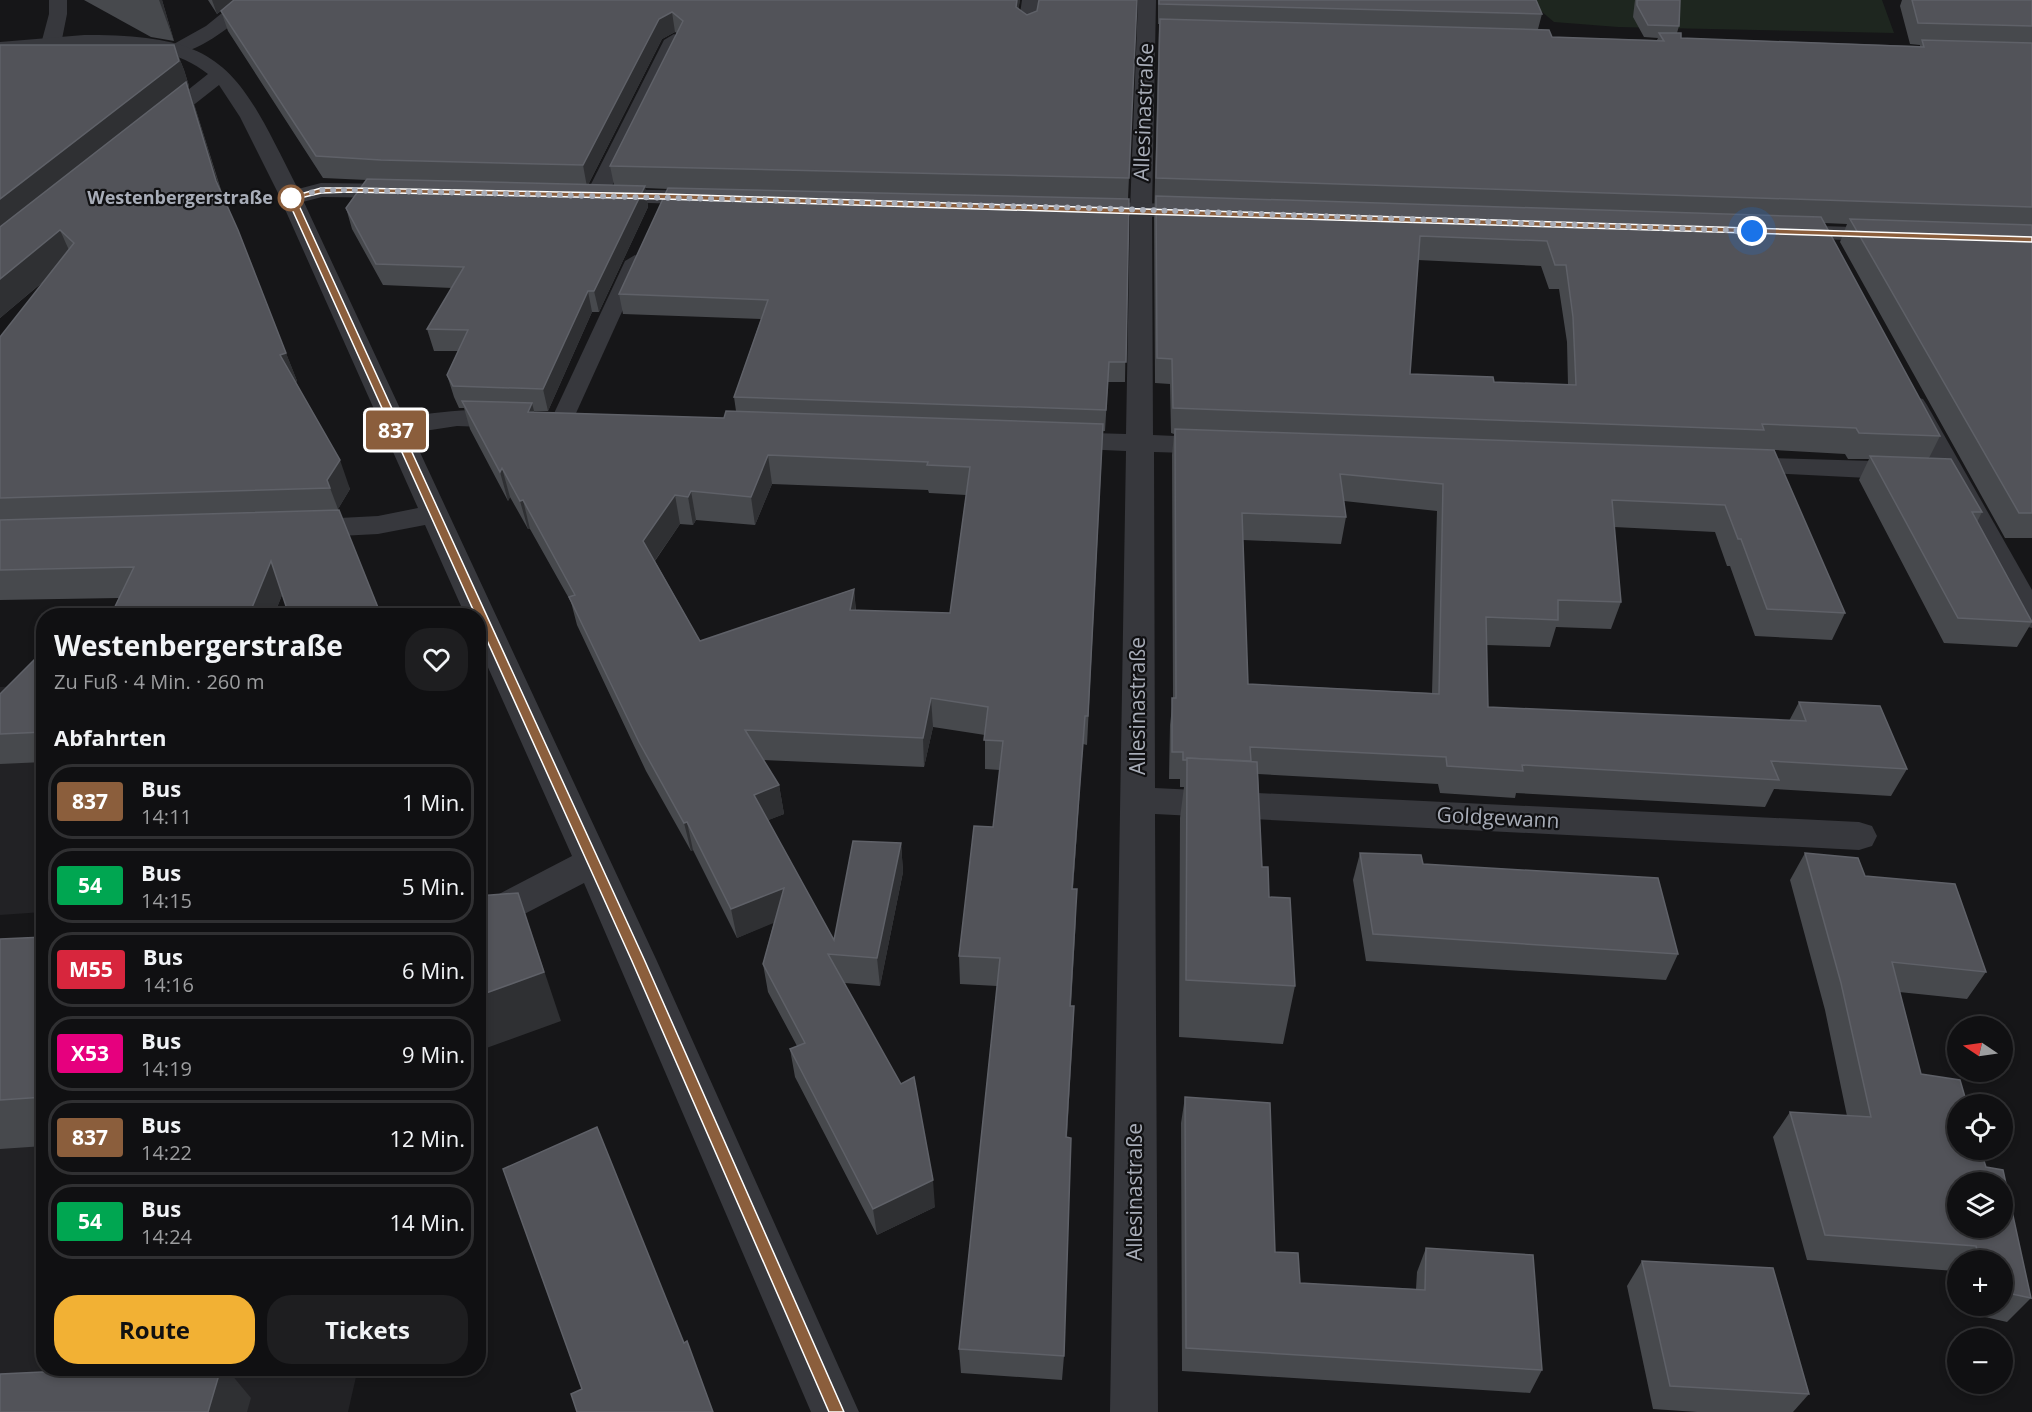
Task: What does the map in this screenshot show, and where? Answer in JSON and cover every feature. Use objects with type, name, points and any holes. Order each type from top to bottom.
[{"type":"street","points":[[51,44],[58,14],[58,0]]},
{"type":"street","points":[[179,49],[213,30],[249,0]]},
{"type":"street","points":[[1028,27],[1031,0]]},
{"type":"street","name":"Allesinastraße","points":[[1134,1412],[1141,211],[1158,33],[1147,0]]},
{"type":"street","points":[[596,196],[674,40]]},
{"type":"street","points":[[0,48],[122,42],[179,49],[202,59],[220,74],[238,99],[291,198],[478,608]]},
{"type":"street","points":[[138,140],[220,74]]},
{"type":"street","points":[[291,198],[321,190],[432,192]]},
{"type":"street","points":[[573,195],[736,199]]},
{"type":"street","points":[[1065,208],[1225,213]]},
{"type":"street","points":[[1763,231],[1828,243],[1916,236]]},
{"type":"street","points":[[1900,379],[2032,618]]},
{"type":"street","points":[[394,427],[457,418],[573,422]]},
{"type":"street","points":[[1034,439],[1247,447]]},
{"type":"street","points":[[1712,464],[1950,473]]},
{"type":"street","points":[[272,530],[370,526],[436,514]]},
{"type":"street","points":[[486,625],[835,1412]]},
{"type":"street","name":"Goldgewann","points":[[1138,800],[1859,836]]},
{"type":"street","points":[[486,919],[593,862]]},
{"type":"lane","points":[[654,218],[664,197]]},
{"type":"lane","points":[[573,422],[645,238]]},
{"type":"shaded area","points":[[1528,0],[1882,0],[1894,33],[1618,27],[1554,22]]},
{"type":"shaded area","points":[[36,685],[36,912],[0,915],[0,687]]},
{"type":"shaded area","points":[[36,967],[36,1376],[356,1376],[348,1412],[0,1412],[0,969]]},
{"type":"building","points":[[234,0],[1017,0],[1016,7],[1027,15],[1037,11],[1039,0],[1137,0],[1129,178],[610,166],[683,21],[672,12],[659,19],[583,165],[381,160],[316,156],[221,11]]},
{"type":"building","points":[[1159,0],[1536,0],[1542,14],[1159,4]]},
{"type":"building","points":[[1637,0],[1680,0],[1679,26],[1648,25],[1637,5]]},
{"type":"building","points":[[1912,0],[2032,0],[2032,26],[1918,23]]},
{"type":"building","points":[[1160,19],[1549,30],[1552,37],[1664,41],[1659,33],[1681,33],[1681,38],[1924,47],[1922,40],[2032,43],[2032,207],[1156,178]]},
{"type":"building","points":[[0,45],[174,45],[179,61],[0,199]]},
{"type":"building","points":[[186,82],[216,181],[238,230],[286,353],[280,355],[340,460],[327,480],[330,488],[0,498],[0,337],[74,243],[60,230],[0,279],[0,227]]},
{"type":"building","points":[[367,179],[645,186],[594,291],[588,291],[543,389],[453,386],[447,375],[468,330],[427,329],[464,267],[376,264],[346,208]]},
{"type":"building","points":[[668,188],[1129,199],[1126,362],[1109,362],[1106,410],[734,397],[768,300],[619,294]]},
{"type":"building","points":[[1156,196],[1821,217],[1940,436],[1859,433],[1856,428],[1762,424],[1764,430],[1173,408],[1172,359],[1157,358]],"holes":[[[1420,236],[1547,241],[1555,265],[1566,265],[1573,317],[1576,385],[1494,382],[1493,377],[1410,374]]]},
{"type":"building","points":[[1850,219],[2032,225],[2032,513],[2019,513]]},
{"type":"building","points":[[462,401],[532,403],[528,412],[724,418],[726,411],[1103,424],[1088,716],[1085,716],[1072,889],[1077,889],[1070,1006],[1074,1006],[1066,1137],[1071,1138],[1064,1356],[959,1349],[1000,958],[959,956],[974,826],[993,827],[1003,741],[984,740],[988,707],[931,698],[923,738],[745,730],[779,785],[754,795],[834,940],[853,841],[901,843],[877,958],[828,954],[901,1084],[914,1077],[933,1180],[873,1209],[790,1049],[805,1043],[763,964],[784,888],[731,909],[687,822],[684,823],[639,742],[569,597],[575,595],[523,500],[520,501],[502,468],[500,472]],"holes":[[[768,455],[928,462],[927,465],[970,467],[950,613],[850,610],[854,589],[700,641],[643,541],[675,495],[688,497],[691,491],[751,497]]]},
{"type":"building","points":[[1175,429],[1774,450],[1845,613],[1767,609],[1741,539],[1738,539],[1725,505],[1612,500],[1621,602],[1558,600],[1558,620],[1486,617],[1488,707],[1806,721],[1799,702],[1880,706],[1907,769],[1771,761],[1779,780],[1522,765],[1523,771],[1447,766],[1446,757],[1250,747],[1251,761],[1187,758],[1183,760],[1183,752],[1172,752],[1172,698],[1176,698]],"holes":[[[1340,474],[1443,484],[1439,694],[1248,684],[1242,513],[1346,517]]]},
{"type":"building","points":[[1870,456],[1951,459],[1982,512],[1972,512],[2032,622],[1958,618]]},
{"type":"building","points":[[339,510],[378,608],[287,608],[271,561],[252,608],[114,608],[134,567],[0,570],[0,520]]},
{"type":"building","points":[[36,658],[36,732],[0,734],[0,694]]},
{"type":"building","points":[[1187,758],[1257,762],[1262,867],[1268,867],[1269,897],[1290,898],[1295,986],[1186,980]]},
{"type":"building","points":[[1360,853],[1421,855],[1423,864],[1658,878],[1678,954],[1373,934]]},
{"type":"building","points":[[1805,853],[1858,858],[1865,876],[1955,884],[1986,972],[1892,962],[1921,1074],[1947,1078],[1947,1082],[1961,1082],[1964,1094],[1947,1094],[1947,1160],[1984,1160],[1986,1167],[2003,1170],[2003,1172],[1947,1172],[1947,1238],[2013,1238],[2013,1216],[2031,1298],[2013,1294],[2013,1250],[1977,1250],[1976,1246],[1825,1235],[1790,1112],[1871,1117],[1841,983]]},
{"type":"building","points":[[518,893],[544,972],[486,993],[486,895]]},
{"type":"building","points":[[36,937],[36,1098],[0,1100],[0,939]]},
{"type":"building","points":[[1185,1097],[1270,1103],[1275,1252],[1298,1253],[1300,1283],[1425,1290],[1426,1248],[1533,1255],[1542,1370],[1186,1348]]},
{"type":"building","points":[[597,1127],[684,1343],[687,1341],[713,1412],[577,1412],[571,1394],[582,1389],[503,1169]]},
{"type":"building","points":[[1642,1261],[1773,1268],[1809,1394],[1670,1386]]},
{"type":"building","points":[[36,1372],[36,1376],[219,1376],[208,1412],[0,1412],[0,1374]]},
{"type":"bus line","name":"837","points":[[479,608],[327,281],[291,198],[321,190],[664,197],[1088,208],[2032,239]]},
{"type":"bus line","name":"837","points":[[486,624],[638,959],[835,1412]]},
{"type":"place","name":"Westenbergerstraße","points":[[291,198]]},
{"type":"route","points":[[291,198],[321,190],[664,197],[1088,208],[1752,231]]}]
